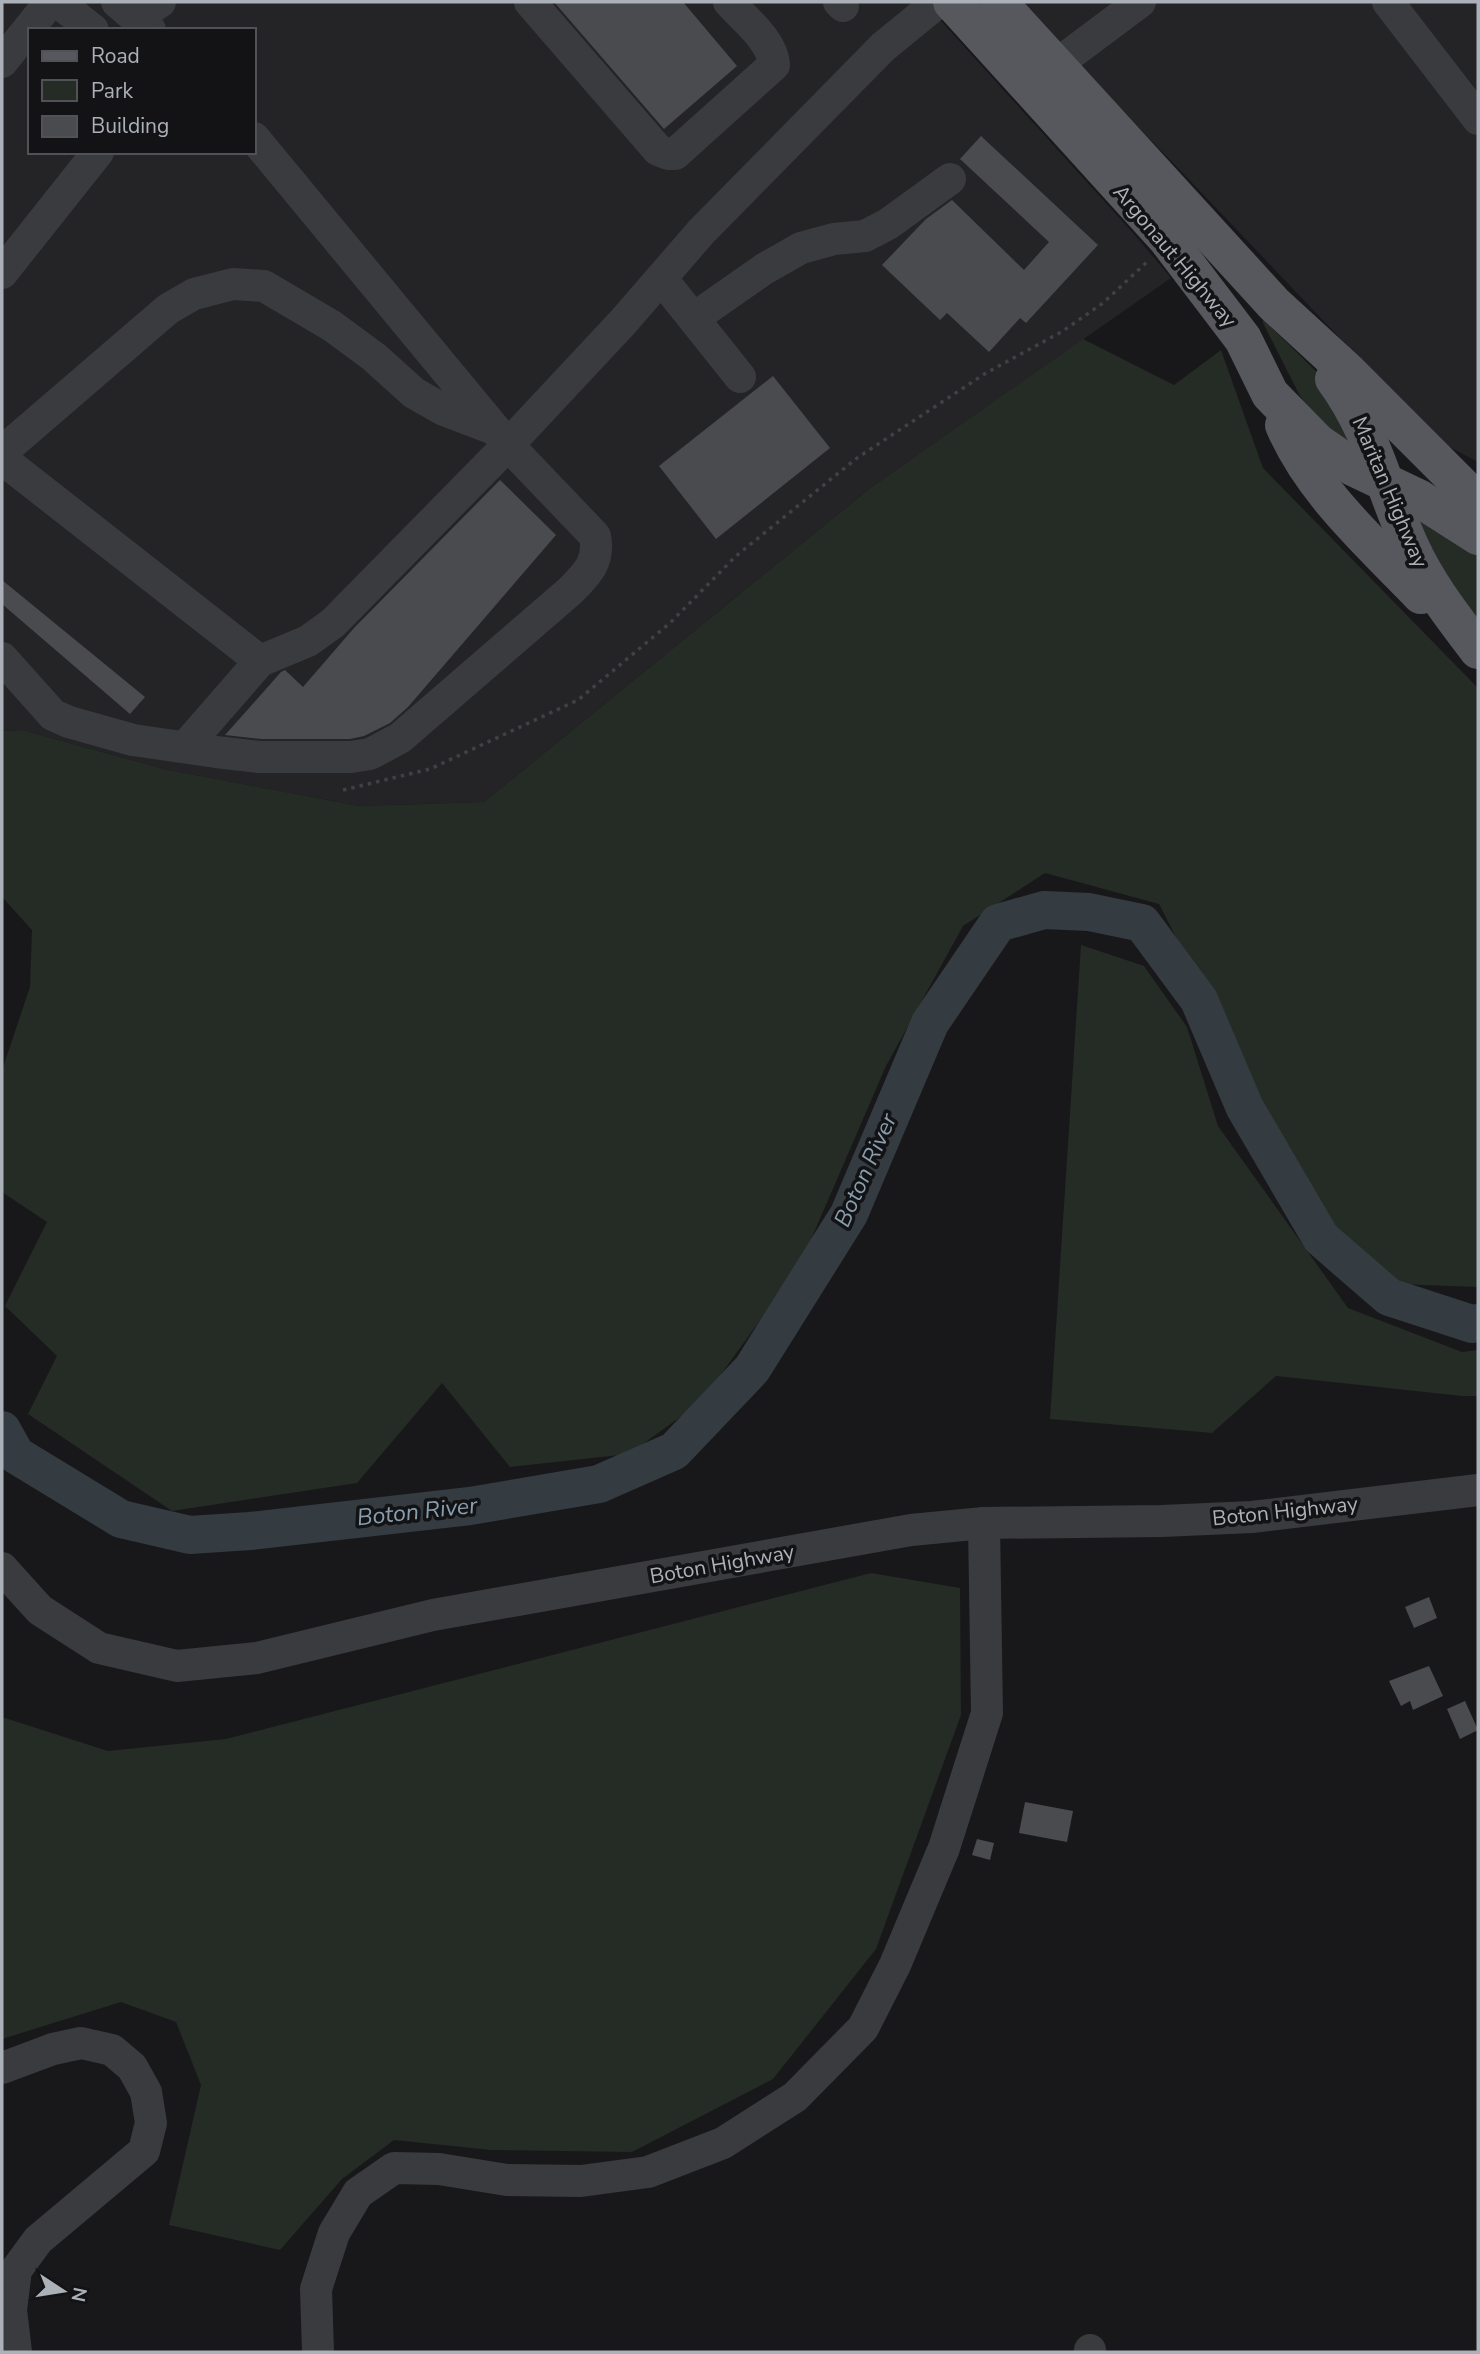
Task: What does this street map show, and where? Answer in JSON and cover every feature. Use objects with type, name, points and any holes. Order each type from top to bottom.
[{"type":"main road","name":"Argonaut Highway","points":[[952,2],[1041,76],[1274,304],[1347,371],[1478,502]]},
{"type":"main road","name":"Argonaut Highway","points":[[998,2],[1041,76],[1243,339],[1270,394],[1318,443],[1353,467],[1457,521],[1478,536]]},
{"type":"main road","name":"Maritan Highway","points":[[1274,304],[1350,400],[1367,434],[1410,547],[1429,582],[1478,651]]},
{"type":"main road","name":"Maritan Highway","points":[[1270,394],[1293,446],[1318,484],[1448,624],[1478,651]]},
{"type":"street","points":[[29,28],[50,2]]},
{"type":"street","points":[[58,2],[90,28]]},
{"type":"street","points":[[530,2],[658,150],[675,154],[774,65],[774,56],[766,44],[729,2]]},
{"type":"street","points":[[186,746],[260,661],[308,641],[333,623],[502,437],[623,322],[701,232],[883,47],[938,2]]},
{"type":"street","points":[[1041,76],[1140,2]]},
{"type":"street","points":[[1388,2],[1478,119]]},
{"type":"street","points":[[2,62],[28,30]]},
{"type":"street","points":[[2,659],[53,715],[132,740],[260,757],[351,757],[370,754],[400,738],[587,574],[598,551],[596,536],[502,437],[256,140]]},
{"type":"street","points":[[2,273],[96,154]]},
{"type":"street","points":[[694,318],[801,248],[834,239],[865,236],[888,224],[950,179]]},
{"type":"street","points":[[661,278],[740,377]]},
{"type":"street","points":[[2,452],[168,309],[194,294],[233,284],[264,286],[294,302],[363,349],[414,393],[502,437]]},
{"type":"street","points":[[2,459],[260,661]]},
{"type":"street","name":"Boton Highway","points":[[2,1568],[40,1610],[99,1648],[177,1666],[257,1658],[433,1615],[911,1530],[984,1523],[1252,1517],[1478,1490]]},
{"type":"street","points":[[318,2352],[316,2289],[334,2233],[358,2193],[394,2168],[439,2169],[507,2180],[581,2181],[648,2172],[723,2143],[796,2097],[863,2028],[895,1965],[944,1848],[987,1713],[984,1523]]},
{"type":"street","points":[[2,2068],[53,2049],[81,2043],[112,2050],[132,2067],[146,2092],[151,2123],[144,2151],[37,2239],[16,2270],[11,2310],[16,2352]]},
{"type":"path","points":[[343,790],[430,769],[578,699],[670,623],[736,556],[858,458],[986,373],[1063,331],[1103,303],[1149,260],[1167,239]]},
{"type":"shaded area","points":[[2,2],[924,2],[1171,278],[869,489],[484,802],[359,806],[164,769],[22,730],[2,731]]},
{"type":"shaded area","points":[[1020,2],[1478,2],[1478,462],[1438,441]]},
{"type":"green space","points":[[1263,319],[1326,381],[1360,433],[1342,442],[1315,417],[1300,396]]},
{"type":"green space","points":[[1083,339],[1174,385],[1221,350],[1263,468],[1478,688],[1478,1287],[1396,1284],[1333,1227],[1260,1101],[1159,904],[1045,873],[963,926],[886,1066],[800,1265],[701,1402],[629,1454],[510,1467],[442,1383],[357,1483],[172,1511],[28,1414],[57,1356],[5,1306],[47,1222],[2,1192],[2,1070],[30,987],[32,930],[2,897],[2,731],[22,730],[164,769],[359,806],[484,802],[869,489]]},
{"type":"green space","points":[[1407,501],[1478,550],[1478,619],[1450,590]]},
{"type":"green space","points":[[1081,945],[1144,966],[1187,1027],[1218,1126],[1348,1308],[1462,1352],[1478,1350],[1478,1396],[1276,1376],[1212,1433],[1050,1419]]},
{"type":"green space","points":[[871,1573],[960,1588],[961,1715],[876,1949],[773,2079],[632,2152],[491,2150],[394,2140],[342,2179],[280,2250],[169,2225],[201,2085],[176,2022],[121,2002],[2,2039],[2,1717],[108,1751],[226,1739]]},
{"type":"building","points":[[554,2],[683,2],[737,66],[664,129]]},
{"type":"building","points":[[981,136],[1098,245],[1026,323],[1020,318],[989,352],[947,313],[940,320],[882,265],[926,219],[952,200],[1024,270],[1049,242],[960,159]]},
{"type":"building","points":[[773,376],[830,448],[716,539],[659,466]]},
{"type":"building","points":[[500,480],[556,535],[408,707],[390,723],[364,736],[350,739],[261,739],[225,735],[281,672],[285,670],[303,687],[354,628]]},
{"type":"building","points":[[2,580],[145,697],[130,714],[2,604]]},
{"type":"building","points":[[1429,1597],[1437,1618],[1414,1628],[1405,1607]]},
{"type":"building","points":[[1429,1666],[1443,1696],[1413,1710],[1410,1701],[1401,1706],[1389,1681]]},
{"type":"building","points":[[1465,1701],[1478,1730],[1460,1739],[1447,1709]]},
{"type":"building","points":[[1025,1802],[1073,1811],[1067,1842],[1019,1833]]},
{"type":"building","points":[[977,1839],[994,1843],[990,1860],[972,1855]]},
{"type":"waterway","name":"Boton River","points":[[2,1430],[16,1455],[121,1519],[190,1535],[250,1531],[470,1506],[599,1484],[674,1451],[752,1369],[849,1214],[930,1023],[998,923],[1044,910],[1089,912],[1142,923],[1199,1000],[1245,1108],[1321,1238],[1389,1297],[1472,1324],[1478,1323]]}]
